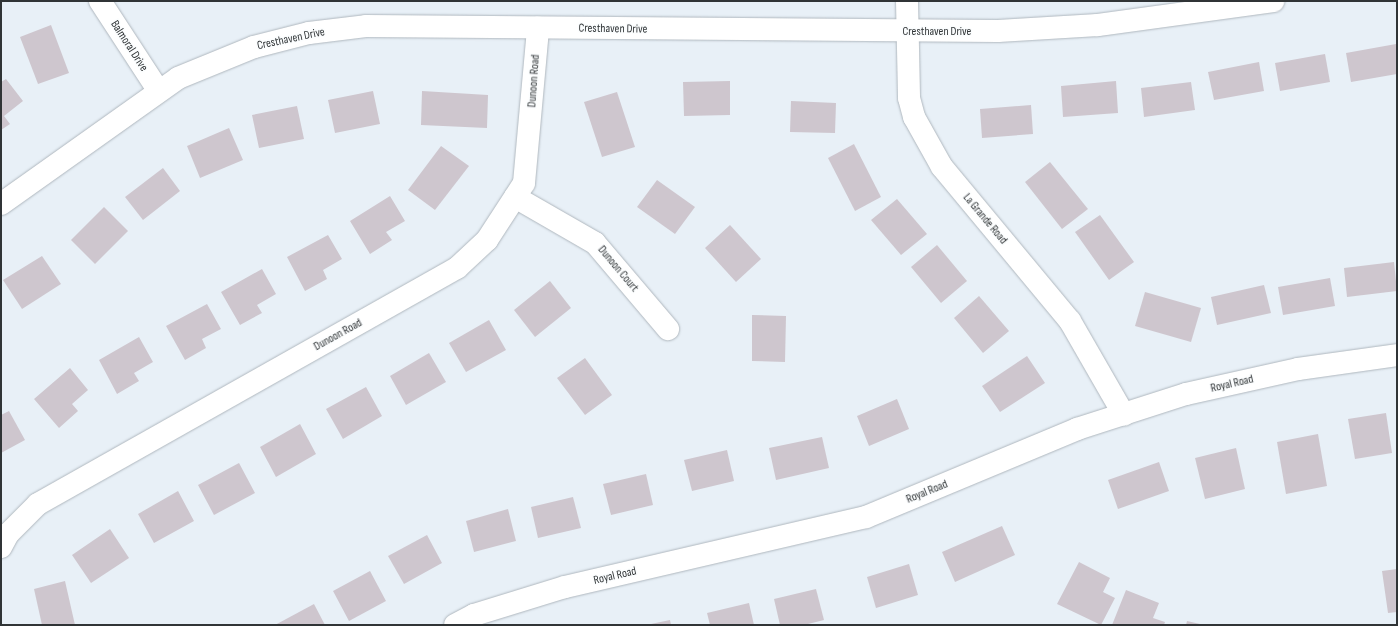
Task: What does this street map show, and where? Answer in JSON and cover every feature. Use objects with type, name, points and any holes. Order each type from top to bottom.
[{"type":"street","name":"Balmoral Drive","points":[[100,1],[158,90]]},
{"type":"street","name":"La Grande Road","points":[[907,1],[909,98],[917,123],[942,167],[1070,321],[1124,415]]},
{"type":"street","name":"Cresthaven Drive","points":[[1,204],[158,90],[178,78],[254,47],[309,34],[366,26],[998,32],[1098,25],[1273,1]]},
{"type":"street","name":"Dunoon Road","points":[[1,547],[8,534],[38,504],[456,268],[486,240],[524,183],[538,28]]},
{"type":"street","name":"Dunoon Court","points":[[515,198],[595,242],[668,329]]},
{"type":"street","name":"Royal Road","points":[[455,625],[474,615],[565,587],[866,517],[1077,429],[1186,394],[1291,371],[1397,355]]},
{"type":"building","points":[[51,25],[69,73],[38,84],[20,37]]},
{"type":"building","points":[[1396,44],[1397,74],[1351,82],[1346,53]]},
{"type":"building","points":[[1325,54],[1330,82],[1280,91],[1275,63]]},
{"type":"building","points":[[1259,62],[1264,91],[1214,100],[1208,72]]},
{"type":"building","points":[[6,79],[23,101],[4,116],[10,124],[1,130],[1,82]]},
{"type":"building","points":[[730,81],[730,115],[684,116],[683,82]]},
{"type":"building","points":[[1116,81],[1118,113],[1063,117],[1061,86]]},
{"type":"building","points":[[1191,82],[1195,110],[1144,117],[1141,88]]},
{"type":"building","points":[[373,91],[380,124],[335,133],[328,100]]},
{"type":"building","points":[[422,91],[488,95],[487,128],[421,125]]},
{"type":"building","points":[[617,92],[635,147],[602,157],[584,102]]},
{"type":"building","points":[[791,101],[836,103],[835,133],[790,132]]},
{"type":"building","points":[[1031,105],[1033,134],[982,138],[980,109]]},
{"type":"building","points":[[297,106],[304,139],[259,148],[252,115]]},
{"type":"building","points":[[229,128],[243,160],[200,178],[187,146]]},
{"type":"building","points":[[854,144],[881,197],[855,211],[828,158]]},
{"type":"building","points":[[441,146],[469,166],[435,210],[408,190]]},
{"type":"building","points":[[1050,162],[1088,209],[1062,229],[1025,182]]},
{"type":"building","points":[[163,168],[180,191],[143,220],[125,197]]},
{"type":"building","points":[[657,180],[695,207],[675,234],[637,207]]},
{"type":"building","points":[[390,196],[405,221],[386,232],[392,240],[370,254],[350,221]]},
{"type":"building","points":[[897,199],[927,234],[901,255],[871,220]]},
{"type":"building","points":[[104,207],[128,231],[95,264],[71,240]]},
{"type":"building","points":[[1100,215],[1134,262],[1109,280],[1075,232]]},
{"type":"building","points":[[730,225],[761,259],[736,282],[705,248]]},
{"type":"building","points":[[328,235],[342,259],[323,270],[327,279],[305,291],[287,257]]},
{"type":"building","points":[[937,245],[967,281],[941,303],[911,267]]},
{"type":"building","points":[[42,256],[61,284],[22,309],[3,280]]},
{"type":"building","points":[[1394,262],[1397,291],[1347,297],[1344,268]]},
{"type":"building","points":[[262,269],[276,294],[257,305],[262,313],[240,325],[221,292]]},
{"type":"building","points":[[1330,278],[1335,306],[1283,315],[1278,287]]},
{"type":"building","points":[[550,281],[571,308],[535,337],[514,310]]},
{"type":"building","points":[[1264,285],[1271,313],[1217,325],[1211,297]]},
{"type":"building","points":[[1145,292],[1201,308],[1191,342],[1135,326]]},
{"type":"building","points":[[979,296],[1009,331],[983,353],[954,318]]},
{"type":"building","points":[[207,304],[221,329],[202,339],[206,348],[185,360],[166,326]]},
{"type":"building","points":[[752,315],[786,316],[785,362],[752,361]]},
{"type":"building","points":[[489,320],[506,350],[466,372],[449,343]]},
{"type":"building","points":[[139,337],[153,362],[134,373],[139,381],[117,394],[99,360]]},
{"type":"building","points":[[429,353],[446,382],[406,405],[390,376]]},
{"type":"building","points":[[1027,356],[1045,383],[1000,412],[982,386]]},
{"type":"building","points":[[585,358],[612,395],[585,415],[557,378]]},
{"type":"building","points":[[70,368],[88,390],[72,404],[78,411],[59,428],[34,399]]},
{"type":"building","points":[[366,387],[382,416],[343,439],[326,409]]},
{"type":"building","points":[[897,399],[909,429],[869,446],[857,416]]},
{"type":"building","points":[[9,411],[25,440],[1,453],[1,415]]},
{"type":"building","points":[[1386,413],[1392,453],[1355,459],[1348,419]]},
{"type":"building","points":[[300,424],[316,454],[276,477],[260,447]]},
{"type":"building","points":[[1318,434],[1327,486],[1286,494],[1277,442]]},
{"type":"building","points":[[822,437],[829,468],[776,480],[769,448]]},
{"type":"building","points":[[1236,448],[1245,489],[1205,499],[1195,458]]},
{"type":"building","points":[[727,450],[734,481],[692,491],[684,460]]},
{"type":"building","points":[[1159,462],[1169,491],[1118,509],[1108,480]]},
{"type":"building","points":[[239,463],[255,493],[214,515],[198,485]]},
{"type":"building","points":[[646,474],[653,505],[611,515],[603,484]]},
{"type":"building","points":[[178,491],[194,521],[154,543],[138,514]]},
{"type":"building","points":[[573,497],[581,528],[538,538],[531,507]]},
{"type":"building","points":[[508,509],[516,541],[474,552],[466,521]]},
{"type":"building","points":[[1002,526],[1015,555],[955,582],[942,552]]},
{"type":"building","points":[[110,529],[129,558],[91,583],[72,555]]},
{"type":"building","points":[[427,535],[442,563],[404,584],[388,556]]},
{"type":"building","points":[[1079,562],[1110,578],[1103,592],[1115,598],[1101,625],[1057,604]]},
{"type":"building","points":[[909,564],[918,595],[876,608],[867,577]]},
{"type":"building","points":[[1397,569],[1397,612],[1388,613],[1382,571]]},
{"type":"building","points":[[370,571],[386,601],[349,621],[333,591]]},
{"type":"building","points":[[65,581],[75,625],[42,625],[34,589]]},
{"type":"building","points":[[816,589],[824,620],[804,625],[780,625],[774,599]]},
{"type":"building","points":[[1126,590],[1159,603],[1153,618],[1165,622],[1164,625],[1112,625]]},
{"type":"building","points":[[749,603],[754,625],[710,625],[707,613]]},
{"type":"building","points":[[314,604],[325,625],[275,625]]},
{"type":"building","points":[[670,620],[671,625],[651,625],[651,624]]},
{"type":"building","points":[[1187,621],[1200,624],[1200,625],[1186,625]]}]
